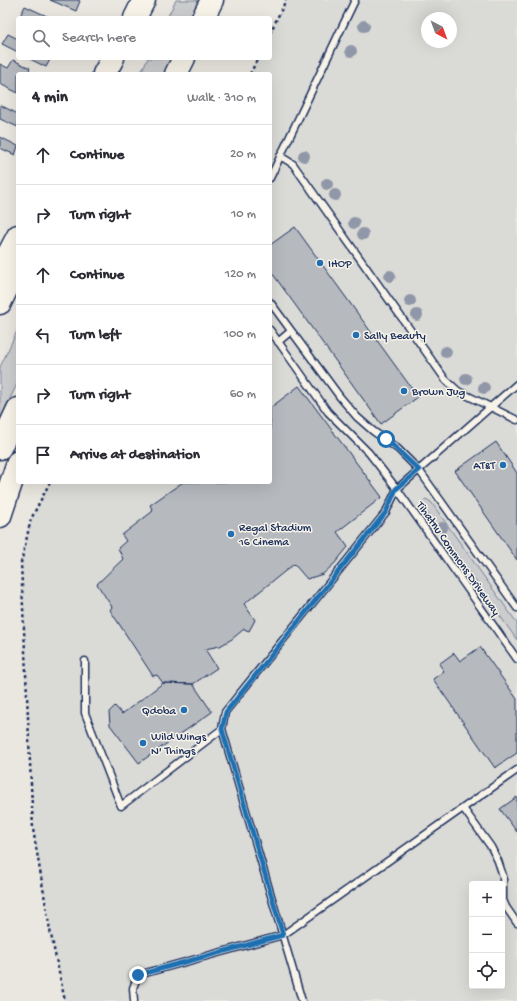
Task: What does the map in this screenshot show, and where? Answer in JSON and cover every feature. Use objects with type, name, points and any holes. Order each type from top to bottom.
[{"type":"highway","points":[[204,16],[212,0]]},
{"type":"highway","points":[[105,72],[113,60]]},
{"type":"highway","points":[[109,72],[113,60]]},
{"type":"highway","points":[[177,72],[183,60]]},
{"type":"highway","points":[[0,270],[16,240]]},
{"type":"highway","points":[[0,303],[16,269]]},
{"type":"highway","points":[[0,448],[16,413]]},
{"type":"highway","points":[[0,516],[16,468]]},
{"type":"lane","points":[[272,174],[355,0]]},
{"type":"lane","points":[[280,156],[293,164],[445,379],[458,391],[517,420]]},
{"type":"lane","name":"Tihatnu Commons Driveway","points":[[272,305],[340,397],[357,417],[398,449],[419,470],[517,608]]},
{"type":"lane","points":[[278,342],[291,331]]},
{"type":"lane","name":"Tihatnu Commons Driveway","points":[[272,333],[328,412],[369,453],[517,659]]},
{"type":"lane","points":[[302,1001],[222,729],[226,712],[386,512],[396,489],[517,384]]},
{"type":"lane","points":[[85,662],[86,713],[121,806],[222,729]]},
{"type":"lane","points":[[134,1001],[132,988],[138,975],[283,935],[517,770]]},
{"type":"lane","points":[[463,808],[491,847],[498,861],[502,876],[503,900],[517,923]]},
{"type":"path","points":[[272,29],[286,0]]},
{"type":"path","points":[[251,72],[257,60]]},
{"type":"path","points":[[49,484],[31,519],[21,564],[34,829],[50,930],[65,1001]]},
{"type":"shaded area","points":[[176,0],[199,0],[191,16],[168,16]]},
{"type":"shaded area","points":[[286,0],[517,0],[517,1001],[65,1001],[50,930],[33,829],[21,564],[31,519],[49,484],[272,484],[272,72],[251,72],[257,60],[272,60],[272,29]]},
{"type":"shaded area","points":[[147,60],[170,60],[165,72],[141,72]]},
{"type":"shaded area","points":[[16,333],[16,386],[0,420],[0,367]]},
{"type":"shaded area","points":[[426,499],[431,502],[517,623],[517,640],[423,507],[422,502]]},
{"type":"building","points":[[50,0],[77,0],[80,1],[76,11]]},
{"type":"building","points":[[25,6],[47,16],[20,16]]},
{"type":"building","points":[[8,34],[16,38],[16,51],[2,44]]},
{"type":"building","points":[[13,60],[30,68],[29,72],[16,72],[16,92],[0,84],[0,64],[8,68]]},
{"type":"building","points":[[32,60],[50,60],[46,67]]},
{"type":"building","points":[[0,105],[16,113],[16,126],[0,119]]},
{"type":"building","points":[[0,137],[16,145],[15,155],[0,148]]},
{"type":"building","points":[[295,227],[418,397],[381,424],[272,273],[272,244]]},
{"type":"building","name":"Regal Stadium 16 Cinema","points":[[299,386],[382,497],[337,532],[348,547],[335,563],[323,574],[307,579],[294,564],[244,604],[255,620],[249,631],[244,629],[232,639],[220,646],[205,649],[217,668],[193,684],[163,683],[157,675],[153,676],[110,610],[112,607],[97,584],[123,559],[118,548],[126,541],[122,535],[153,511],[150,505],[180,484],[272,484],[272,406]]},
{"type":"building","points":[[496,442],[517,473],[517,560],[455,471]]},
{"type":"building","points":[[480,647],[517,699],[517,753],[495,768],[433,679],[444,671],[439,664],[454,653],[460,661]]},
{"type":"building","points":[[163,683],[193,684],[212,712],[139,763],[110,725],[109,712],[115,706],[122,714]]},
{"type":"building","points":[[517,797],[517,832],[500,809]]},
{"type":"place","name":"IHOP","points":[[320,263]]},
{"type":"place","name":"Sally Beauty","points":[[356,335]]},
{"type":"place","name":"Brown Jug","points":[[404,391]]},
{"type":"place","name":"AT&T","points":[[503,465]]},
{"type":"place","name":"Regal Stadium 16 Cinema","points":[[231,534]]},
{"type":"place","name":"Qdoba","points":[[184,710]]},
{"type":"place","name":"Wild Wings N' Things","points":[[143,743]]},
{"type":"route","points":[[138,975],[283,935],[222,729],[226,712],[386,512],[396,489],[419,470],[386,439]]}]
